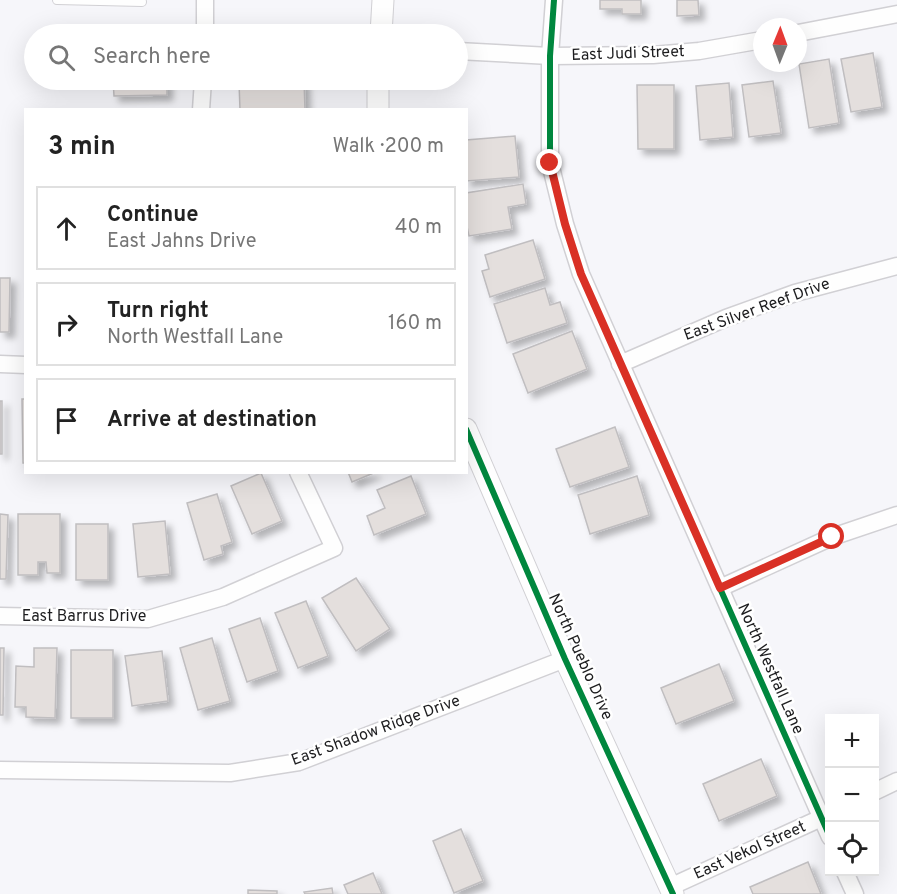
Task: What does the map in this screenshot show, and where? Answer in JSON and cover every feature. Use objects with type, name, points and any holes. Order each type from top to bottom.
[{"type":"street","points":[[205,0],[205,24]]},
{"type":"street","points":[[382,24],[383,0]]},
{"type":"street","name":"North Westfall Lane","points":[[554,0],[550,56],[550,163],[565,224],[581,274],[720,588],[825,816]]},
{"type":"street","points":[[807,31],[897,14]]},
{"type":"street","name":"East Judi Street","points":[[468,52],[550,56],[653,55],[699,51],[753,42]]},
{"type":"street","points":[[201,108],[202,90]]},
{"type":"street","points":[[378,90],[378,108]]},
{"type":"street","name":"East Silver Reef Drive","points":[[620,364],[726,318],[795,293],[897,266]]},
{"type":"street","points":[[0,364],[24,365]]},
{"type":"street","name":"North Pueblo Drive","points":[[468,434],[565,659],[672,891]]},
{"type":"street","name":"East Barrus Drive","points":[[0,616],[148,619],[223,597],[334,548],[299,474]]},
{"type":"street","points":[[720,588],[832,537],[897,515]]},
{"type":"street","name":"East Shadow Ridge Drive","points":[[0,770],[230,773],[300,762],[565,659]]},
{"type":"street","points":[[879,790],[897,781]]},
{"type":"street","name":"East Vekol Street","points":[[672,891],[825,816]]},
{"type":"street","points":[[847,876],[855,894]]},
{"type":"lane","points":[[57,0],[142,3]]},
{"type":"building","points":[[600,0],[641,0],[641,14],[622,14],[622,9],[600,9]]},
{"type":"building","points":[[677,0],[698,0],[699,15],[677,16]]},
{"type":"building","points":[[873,53],[882,107],[851,112],[841,59]]},
{"type":"building","points":[[829,59],[839,123],[809,128],[800,72],[807,72],[807,63]]},
{"type":"building","points":[[773,81],[781,133],[749,137],[742,85]]},
{"type":"building","points":[[729,83],[733,137],[700,140],[696,86]]},
{"type":"building","points":[[637,85],[674,85],[674,149],[638,149]]},
{"type":"building","points":[[114,90],[167,90],[167,95],[114,96]]},
{"type":"building","points":[[239,90],[304,90],[305,108],[240,108]]},
{"type":"building","points":[[515,136],[519,177],[468,181],[468,140]]},
{"type":"building","points":[[523,184],[526,204],[508,207],[512,229],[469,236],[468,193]]},
{"type":"building","points":[[533,240],[545,279],[490,297],[482,271],[489,269],[485,255]]},
{"type":"building","points":[[0,278],[10,278],[9,332],[0,332]]},
{"type":"building","points":[[545,288],[550,305],[560,302],[567,323],[507,343],[494,304]]},
{"type":"building","points":[[572,331],[587,369],[528,393],[513,354]]},
{"type":"building","points":[[22,399],[24,399],[24,463]]},
{"type":"building","points":[[0,401],[2,401],[2,454],[0,454]]},
{"type":"building","points":[[615,427],[629,467],[570,487],[556,449]]},
{"type":"building","points":[[261,474],[282,521],[252,534],[231,486]]},
{"type":"building","points":[[349,474],[371,474],[352,482]]},
{"type":"building","points":[[411,476],[426,514],[374,535],[367,516],[385,508],[377,490]]},
{"type":"building","points":[[637,476],[649,515],[590,534],[578,495]]},
{"type":"building","points":[[217,494],[232,542],[221,546],[223,554],[204,560],[187,503]]},
{"type":"building","points":[[0,514],[8,515],[6,579],[0,579]]},
{"type":"building","points":[[18,514],[60,514],[60,573],[47,573],[46,562],[38,562],[38,575],[18,575]]},
{"type":"building","points":[[165,521],[170,574],[138,577],[133,524]]},
{"type":"building","points":[[76,524],[108,524],[108,580],[76,580]]},
{"type":"building","points":[[356,578],[390,629],[356,651],[322,598]]},
{"type":"building","points":[[306,601],[328,656],[298,668],[275,613]]},
{"type":"building","points":[[260,618],[278,671],[247,682],[229,629]]},
{"type":"building","points":[[212,638],[230,701],[198,710],[180,648]]},
{"type":"building","points":[[0,648],[4,648],[3,715],[0,715]]},
{"type":"building","points":[[34,648],[57,648],[55,718],[26,717],[26,707],[15,707],[16,666],[34,667]]},
{"type":"building","points":[[71,650],[113,650],[113,718],[71,718]]},
{"type":"building","points":[[162,651],[168,701],[132,706],[125,656]]},
{"type":"building","points":[[719,664],[734,701],[676,724],[661,688]]},
{"type":"building","points":[[761,759],[777,796],[719,821],[703,784]]},
{"type":"building","points":[[461,829],[483,881],[454,893],[433,841]]},
{"type":"building","points":[[808,862],[821,894],[753,894],[750,887]]},
{"type":"building","points":[[373,873],[382,894],[348,894],[344,885]]},
{"type":"building","points":[[332,888],[333,894],[305,894],[304,892]]},
{"type":"building","points":[[248,890],[277,891],[277,894],[248,894]]},
{"type":"cycle path","points":[[554,0],[550,56],[550,163],[565,224],[581,274],[825,826]]},
{"type":"cycle path","points":[[468,434],[565,659],[673,894]]},
{"type":"route","points":[[550,163],[565,224],[581,274],[720,588],[832,537]]}]
